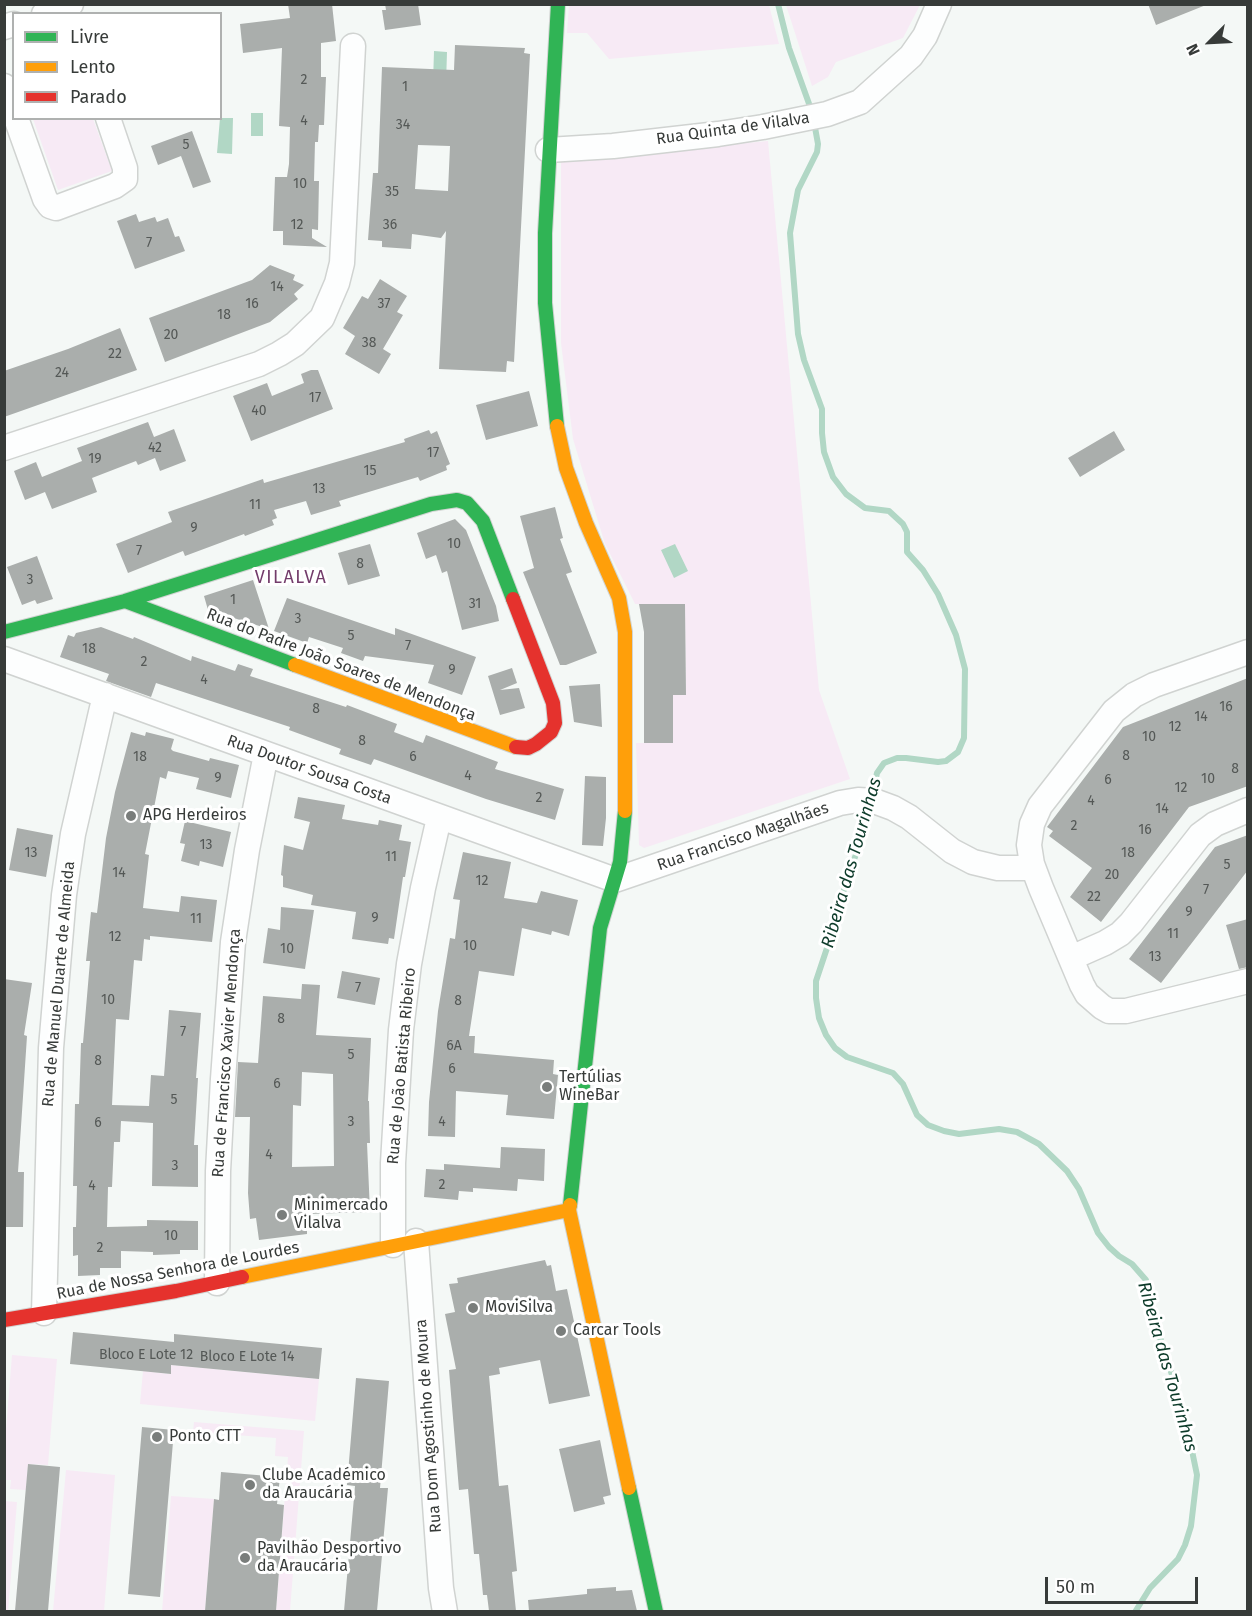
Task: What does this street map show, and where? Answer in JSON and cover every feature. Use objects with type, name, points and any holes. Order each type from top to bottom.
[{"type":"street","points":[[558,4],[544,233],[545,303],[556,421],[569,478],[586,523],[620,598],[626,632],[625,819],[620,862],[600,928],[569,1210],[656,1611]]},
{"type":"street","name":"Rua Quinta de Vilalva","points":[[548,150],[613,146],[718,134],[827,114],[860,102],[911,56],[925,36],[939,4]]},
{"type":"street","points":[[50,12],[69,5]]},
{"type":"street","points":[[4,448],[259,364],[295,344],[322,318],[338,283],[342,263],[352,46]]},
{"type":"street","points":[[4,86],[12,106]]},
{"type":"street","points":[[17,120],[45,199],[50,206],[56,208],[116,186],[125,178],[126,168],[109,120]]},
{"type":"street","name":"Rua do Padre João Soares de Mendonça","points":[[457,500],[467,503],[483,521],[553,703],[555,723],[544,739],[528,748],[504,744],[125,601],[431,504],[457,500]]},
{"type":"street","points":[[4,632],[125,601]]},
{"type":"street","points":[[1248,652],[1154,685],[1114,711],[1035,815],[1029,845],[1033,868],[1087,994],[1102,1007],[1118,1012],[1248,981]]},
{"type":"street","name":"Rua Doutor Sousa Costa","points":[[4,659],[615,880]]},
{"type":"street","name":"Rua de Manuel Duarte de Almeida","points":[[44,1313],[51,1048],[63,906],[73,834],[105,695]]},
{"type":"street","name":"Rua de Francisco Xavier Mendonça","points":[[217,1283],[223,1079],[233,942],[247,850],[266,753]]},
{"type":"street","name":"Rua Francisco Magalhães","points":[[615,880],[840,803],[858,800],[874,801],[901,812],[952,851],[973,862],[998,868],[1033,868]]},
{"type":"street","points":[[1071,958],[1120,934],[1200,835],[1215,824],[1248,810]]},
{"type":"street","name":"Rua de João Batista Ribeiro","points":[[404,1243],[393,1163],[401,1030],[423,888],[439,818]]},
{"type":"street","name":"Rua de Nossa Senhora de Lourdes","points":[[4,1320],[217,1283],[569,1210]]},
{"type":"street","name":"Rua Dom Agostinho de Moura","points":[[404,1243],[445,1611]]},
{"type":"shaded area","points":[[786,4],[920,5],[903,38],[836,62],[828,77],[812,86]]},
{"type":"shaded area","points":[[569,5],[769,5],[779,44],[609,59],[587,33],[567,33]]},
{"type":"shaded area","points":[[434,51],[447,52],[446,84],[433,83]]},
{"type":"shaded area","points":[[251,113],[263,113],[263,136],[251,136]]},
{"type":"shaded area","points":[[233,118],[232,154],[217,153],[220,120]]},
{"type":"shaded area","points":[[33,120],[93,120],[112,171],[58,190]]},
{"type":"shaded area","points":[[768,141],[819,690],[850,779],[644,848],[639,845],[636,743],[673,743],[673,695],[686,694],[685,605],[635,604],[605,544],[573,439],[561,343],[561,160]]},
{"type":"shaded area","points":[[675,544],[688,571],[674,578],[661,550]]},
{"type":"shaded area","points":[[12,1355],[57,1359],[48,1465],[28,1464],[26,1490],[10,1489],[11,1480],[5,1480],[5,1442]]},
{"type":"shaded area","points":[[171,1365],[319,1379],[315,1421],[140,1404],[143,1371],[170,1374]]},
{"type":"shaded area","points":[[194,1422],[304,1431],[290,1611],[276,1611],[288,1457],[275,1456],[276,1438],[193,1432]]},
{"type":"shaded area","points":[[66,1470],[115,1475],[104,1611],[53,1611]]},
{"type":"shaded area","points":[[171,1496],[214,1499],[205,1611],[162,1612]]},
{"type":"shaded area","points":[[5,1501],[17,1502],[8,1612],[4,1611]]},
{"type":"building","points":[[288,4],[332,4],[336,41],[321,43],[321,77],[326,77],[324,125],[319,125],[318,142],[315,142],[314,181],[319,181],[318,230],[312,229],[312,238],[327,247],[283,245],[283,231],[273,231],[275,177],[287,177],[289,164],[290,127],[279,126],[282,48],[243,53],[240,24],[290,18]]},
{"type":"building","points":[[385,4],[418,4],[421,25],[385,30],[382,10],[386,10]]},
{"type":"building","points":[[1148,4],[1206,4],[1206,5],[1156,25]]},
{"type":"building","points":[[455,45],[525,48],[524,53],[530,54],[514,362],[507,361],[506,372],[439,369],[446,231],[441,238],[412,234],[411,249],[382,247],[382,241],[368,240],[373,173],[378,173],[382,67],[454,70]],"holes":[[[418,145],[450,146],[448,191],[415,189]]]},
{"type":"building","points":[[192,131],[211,182],[193,188],[181,156],[158,165],[151,146]]},
{"type":"building","points":[[136,214],[139,222],[155,217],[157,222],[168,218],[175,237],[179,236],[185,251],[135,269],[117,221]]},
{"type":"building","points":[[270,265],[295,275],[293,280],[304,285],[294,294],[298,299],[270,322],[165,362],[149,318],[252,280]]},
{"type":"building","points":[[380,279],[407,296],[397,312],[403,315],[383,349],[391,354],[379,374],[345,354],[355,336],[343,328],[362,296],[368,299]]},
{"type":"building","points":[[120,328],[137,370],[4,417],[4,371]]},
{"type":"building","points":[[318,370],[333,409],[251,441],[233,396],[267,383],[272,396],[304,383],[301,374]]},
{"type":"building","points":[[529,391],[538,426],[486,440],[476,405]]},
{"type":"building","points":[[148,422],[154,437],[174,429],[186,461],[160,471],[155,458],[138,465],[136,461],[92,478],[97,492],[52,509],[45,492],[25,500],[14,471],[36,462],[42,477],[82,461],[77,448]]},
{"type":"building","points":[[429,430],[431,434],[437,431],[450,464],[446,466],[447,470],[420,481],[418,477],[339,501],[341,506],[311,515],[306,501],[274,510],[277,518],[272,520],[274,525],[185,556],[183,551],[128,573],[116,544],[172,522],[168,512],[263,479],[264,483],[405,442],[404,439]]},
{"type":"building","points":[[1114,431],[1125,450],[1080,477],[1068,458]]},
{"type":"building","points":[[555,507],[563,538],[560,539],[572,572],[566,574],[597,653],[566,665],[560,665],[523,572],[534,568],[520,516]]},
{"type":"building","points":[[455,519],[466,530],[496,606],[499,621],[462,630],[447,571],[442,573],[436,555],[426,559],[417,533]]},
{"type":"building","points":[[370,544],[380,576],[348,585],[338,553]]},
{"type":"building","points":[[37,556],[53,599],[37,604],[35,600],[22,605],[7,567]]},
{"type":"building","points":[[253,580],[269,629],[208,610],[204,596]]},
{"type":"building","points":[[287,598],[395,635],[395,628],[476,657],[462,695],[428,683],[434,665],[365,656],[363,661],[341,653],[343,648],[309,637],[307,643],[274,631]]},
{"type":"building","points":[[639,604],[685,604],[686,695],[673,695],[673,743],[644,743],[644,632]]},
{"type":"building","points":[[101,627],[133,639],[134,637],[191,661],[192,656],[235,671],[238,664],[253,669],[250,676],[346,707],[347,705],[397,724],[394,732],[423,743],[426,735],[498,762],[495,769],[564,789],[555,820],[486,799],[374,759],[371,765],[339,754],[341,749],[289,730],[290,727],[156,683],[151,697],[106,681],[109,674],[60,657],[68,635],[74,637],[76,633]]},
{"type":"building","points":[[512,668],[517,683],[500,690],[519,688],[525,708],[500,715],[488,676]]},
{"type":"building","points":[[1248,678],[1248,786],[1189,807],[1101,922],[1070,897],[1092,868],[1049,836],[1053,831],[1047,827],[1123,727]]},
{"type":"building","points":[[600,684],[602,727],[574,722],[569,686]]},
{"type":"building","points":[[131,732],[145,736],[146,732],[174,739],[171,749],[173,751],[209,761],[210,758],[239,765],[231,798],[196,789],[199,778],[168,771],[166,779],[160,777],[145,854],[149,855],[143,908],[179,912],[181,896],[217,900],[212,942],[150,936],[150,940],[144,939],[142,961],[134,960],[129,1020],[116,1019],[112,1105],[149,1106],[151,1075],[164,1076],[169,1010],[201,1013],[194,1145],[198,1145],[198,1187],[152,1186],[153,1123],[121,1121],[120,1142],[114,1142],[112,1187],[108,1187],[107,1227],[147,1226],[147,1220],[198,1221],[198,1250],[180,1250],[180,1254],[153,1255],[153,1252],[121,1251],[121,1268],[100,1268],[100,1275],[78,1276],[78,1255],[73,1256],[77,1186],[73,1186],[75,1104],[79,1104],[81,1043],[83,1043],[90,961],[86,961],[91,912],[97,913],[106,838]]},
{"type":"building","points":[[585,776],[606,777],[603,846],[582,845]]},
{"type":"building","points":[[298,797],[345,805],[342,819],[378,825],[379,820],[402,825],[399,840],[411,842],[405,877],[403,877],[394,939],[389,938],[388,944],[352,939],[356,912],[311,905],[313,895],[283,887],[283,876],[281,875],[284,845],[303,850],[310,822],[294,818]]},
{"type":"building","points":[[185,821],[231,832],[223,867],[200,861],[199,866],[181,861],[185,844],[180,843]]},
{"type":"building","points":[[17,828],[53,835],[46,877],[9,870]]},
{"type":"building","points":[[1248,835],[1248,870],[1161,983],[1129,959],[1215,847]]},
{"type":"building","points":[[463,852],[511,862],[504,898],[537,903],[541,891],[578,900],[569,936],[552,931],[551,935],[522,928],[514,976],[479,971],[469,1036],[475,1036],[474,1053],[554,1060],[553,1074],[558,1075],[554,1119],[506,1115],[508,1095],[456,1091],[455,1137],[428,1136],[438,1011],[450,938],[455,939],[460,900],[453,899]]},
{"type":"building","points":[[281,907],[314,910],[305,969],[263,963],[268,928],[280,930]]},
{"type":"building","points":[[1248,919],[1248,967],[1239,969],[1226,925]]},
{"type":"building","points":[[342,971],[380,978],[375,1005],[337,998]]},
{"type":"building","points":[[4,979],[32,983],[24,1035],[27,1036],[18,1172],[24,1172],[23,1227],[4,1227]]},
{"type":"building","points":[[302,984],[320,985],[316,1035],[371,1038],[368,1101],[370,1143],[367,1143],[370,1212],[307,1214],[307,1234],[259,1240],[256,1218],[250,1219],[248,1193],[250,1117],[235,1117],[238,1062],[258,1063],[263,996],[301,999]],"holes":[[[302,1072],[333,1074],[334,1166],[292,1167],[293,1105],[301,1106]]]},
{"type":"building","points":[[501,1147],[545,1149],[544,1181],[518,1179],[517,1191],[473,1188],[473,1192],[459,1191],[458,1200],[424,1197],[426,1169],[444,1170],[444,1164],[500,1168]]},
{"type":"building","points":[[545,1260],[547,1266],[551,1265],[556,1291],[567,1289],[590,1396],[549,1404],[540,1360],[499,1368],[500,1374],[489,1376],[499,1486],[508,1485],[517,1571],[512,1572],[516,1611],[489,1611],[487,1595],[483,1595],[479,1554],[474,1554],[468,1489],[459,1490],[449,1370],[456,1369],[445,1314],[455,1312],[449,1284],[458,1283],[457,1278]]},
{"type":"building","points":[[73,1332],[174,1342],[174,1334],[322,1348],[319,1379],[171,1365],[171,1374],[70,1364]]},
{"type":"building","points":[[356,1378],[389,1381],[380,1488],[388,1488],[377,1611],[344,1611],[355,1486],[347,1485]]},
{"type":"building","points":[[142,1427],[174,1430],[160,1597],[128,1594]]},
{"type":"building","points":[[600,1440],[611,1495],[603,1497],[605,1504],[574,1512],[559,1449]]},
{"type":"building","points":[[28,1464],[60,1467],[48,1611],[15,1611]]},
{"type":"building","name":"Pavilhão Desportivo da Araucária","points":[[221,1472],[280,1477],[277,1504],[284,1505],[276,1611],[205,1611],[214,1499],[219,1500]]},
{"type":"building","points":[[616,1587],[616,1591],[632,1590],[637,1611],[529,1611],[528,1600],[587,1594],[587,1589]]},
{"type":"waterway","name":"Ribeira das Tourinhas","points":[[778,4],[789,48],[812,112]]},
{"type":"waterway","name":"Ribeira das Tourinhas","points":[[814,122],[817,152],[798,190],[790,233],[798,334],[804,360],[822,409],[824,452],[833,477],[846,494],[865,508],[889,511],[903,524],[907,532],[907,552],[923,570],[938,594],[956,635],[965,669],[964,738],[958,752],[946,761],[897,758],[884,763],[877,773],[872,795]]},
{"type":"waterway","name":"Ribeira das Tourinhas","points":[[870,805],[864,834],[848,875],[816,981],[819,1018],[826,1035],[835,1048],[847,1057],[893,1073],[903,1084],[917,1115],[928,1125],[959,1134],[999,1129],[1017,1132],[1039,1144],[1067,1171],[1079,1189],[1098,1233],[1109,1247],[1132,1264],[1146,1280],[1154,1319],[1184,1412],[1197,1475],[1191,1526],[1185,1545],[1178,1559],[1150,1588],[1135,1612]]},
{"type":"traffic: fast","points":[[557,426],[545,303],[545,233],[558,4]]},
{"type":"traffic: fast","points":[[4,632],[125,601],[431,504],[457,500],[467,503],[483,521],[513,599]]},
{"type":"traffic: fast","points":[[125,601],[295,665]]},
{"type":"traffic: fast","points":[[570,1205],[600,928],[620,862],[625,811]]},
{"type":"traffic: fast","points":[[629,1488],[656,1612]]},
{"type":"traffic: slow","points":[[557,426],[566,468],[586,523],[619,598],[625,632],[625,811]]},
{"type":"traffic: slow","points":[[295,665],[516,747]]},
{"type":"traffic: slow","points":[[570,1205],[569,1210],[629,1488]]},
{"type":"traffic: slow","points":[[242,1277],[569,1210]]},
{"type":"traffic: jam","points":[[513,599],[553,703],[555,723],[551,732],[536,744],[528,748],[516,747]]},
{"type":"traffic: jam","points":[[4,1320],[176,1291],[242,1277]]},
{"type":"place","name":"APG Herdeiros","points":[[131,816]]},
{"type":"place","name":"Tertúlias WineBar","points":[[547,1087]]},
{"type":"place","name":"Minimercado Vilalva","points":[[282,1215]]},
{"type":"place","name":"MoviSilva","points":[[473,1308]]},
{"type":"place","name":"Carcar Tools","points":[[561,1331]]},
{"type":"place","name":"Ponto CTT","points":[[157,1437]]},
{"type":"place","name":"Clube Académico da Araucária","points":[[250,1485]]},
{"type":"place","name":"Pavilhão Desportivo da Araucária","points":[[245,1558]]},
{"type":"district","name":"VILALVA","points":[[291,578]]}]
